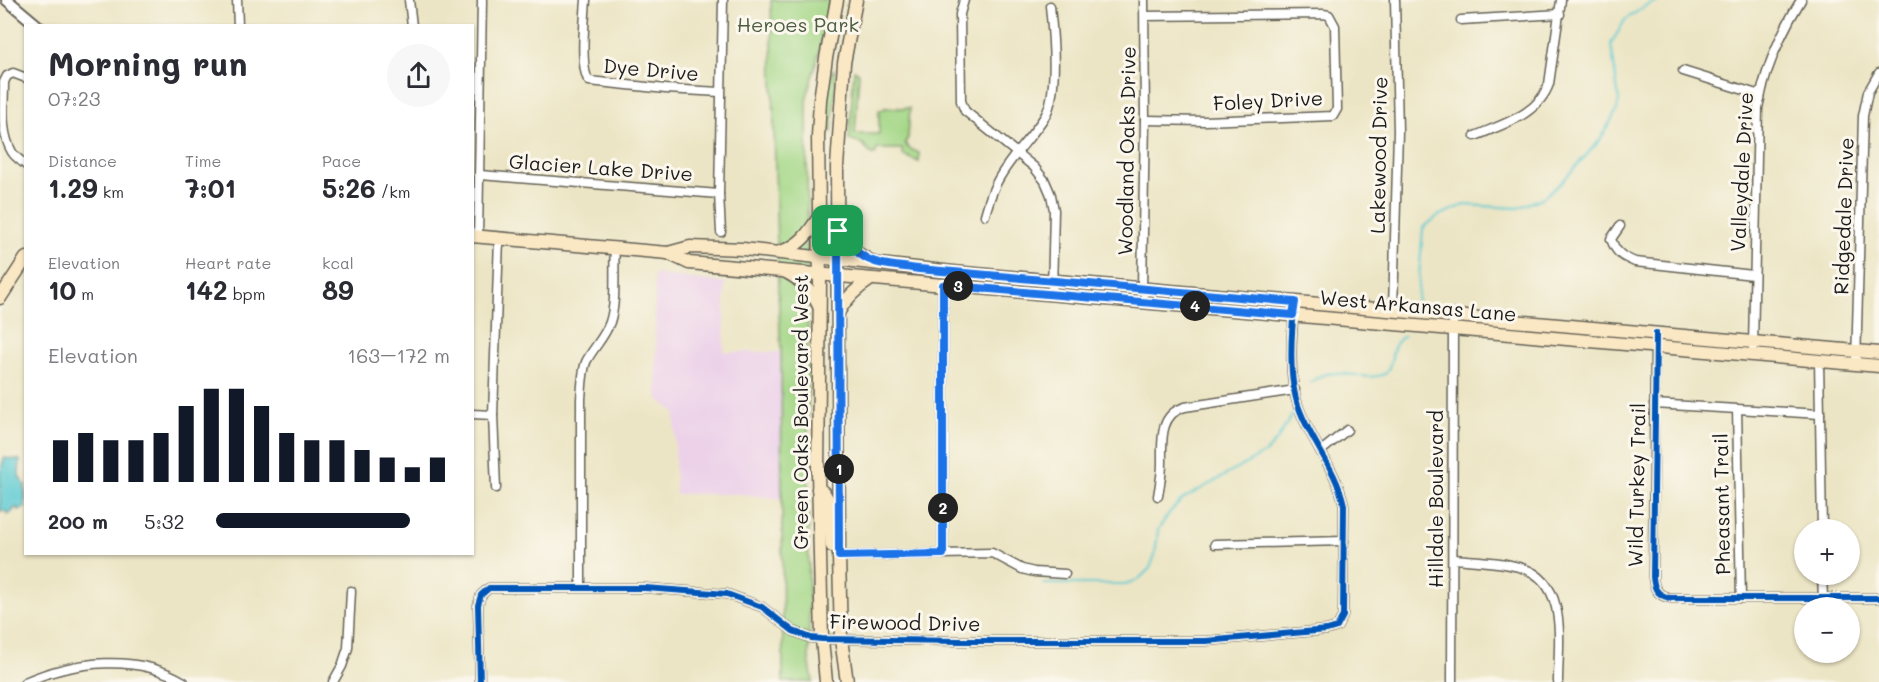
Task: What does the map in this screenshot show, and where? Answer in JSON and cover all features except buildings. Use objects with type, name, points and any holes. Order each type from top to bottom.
[{"type":"main road","name":"Green Oaks Boulevard West","points":[[826,682],[822,639],[818,489],[820,258],[818,137],[820,100],[837,0]]},
{"type":"main road","points":[[847,682],[841,639],[839,556],[837,167],[844,63],[856,0]]},
{"type":"main road","points":[[826,58],[844,63]]},
{"type":"main road","points":[[779,252],[800,243],[819,216]]},
{"type":"main road","points":[[838,231],[857,253],[873,263]]},
{"type":"main road","name":"West Arkansas Lane","points":[[475,236],[668,253],[689,263],[1146,302],[1393,310],[1753,341],[1856,357],[1879,366]]},
{"type":"main road","name":"West Arkansas Lane","points":[[668,253],[690,247],[779,252],[919,269],[1142,288],[1453,328],[1819,360],[1879,353]]},
{"type":"main road","points":[[0,298],[24,261]]},
{"type":"main road","points":[[780,270],[804,283],[820,306]]},
{"type":"main road","points":[[997,289],[998,276]]},
{"type":"main road","points":[[838,312],[846,299],[871,279]]},
{"type":"main road","points":[[818,489],[826,494],[829,501],[832,550],[839,556]]},
{"type":"street","points":[[7,0],[36,24]]},
{"type":"street","points":[[237,0],[238,24]]},
{"type":"street","points":[[409,0],[412,24]]},
{"type":"street","points":[[475,236],[480,175],[482,0]]},
{"type":"street","name":"Dye Drive","points":[[586,0],[584,72],[589,81],[720,92]]},
{"type":"street","points":[[721,232],[719,194],[723,0]]},
{"type":"street","points":[[964,0],[960,14],[961,100],[965,111],[1034,167],[1045,181],[1054,210],[1052,293]]},
{"type":"street","name":"Woodland Oaks Drive","points":[[1144,0],[1145,120],[1142,288],[1146,302]]},
{"type":"street","name":"Lakewood Drive","points":[[1393,310],[1398,132],[1395,0]]},
{"type":"street","points":[[1475,136],[1532,110],[1546,93],[1561,0]]},
{"type":"street","name":"Valleydale Drive","points":[[1753,354],[1758,108],[1765,75],[1777,43],[1801,0]]},
{"type":"street","points":[[985,215],[996,183],[1046,115],[1051,98],[1053,37],[1050,6]]},
{"type":"street","points":[[1461,20],[1560,14]]},
{"type":"street","name":"Foley Drive","points":[[1145,16],[1329,15],[1335,26],[1337,109],[1333,116],[1205,121],[1145,120]]},
{"type":"street","points":[[1683,71],[1761,95]]},
{"type":"street","points":[[24,77],[13,73],[7,76],[4,82],[3,124],[6,139],[13,154],[24,163]]},
{"type":"street","name":"Ridgedale Drive","points":[[1856,357],[1863,116],[1868,92],[1879,74]]},
{"type":"street","name":"Glacier Lake Drive","points":[[480,175],[719,194]]},
{"type":"street","points":[[1620,226],[1611,239],[1614,248],[1619,255],[1635,262],[1753,275]]},
{"type":"street","points":[[496,488],[493,415],[499,238]]},
{"type":"street","points":[[581,587],[582,378],[586,363],[606,333],[610,321],[615,248]]},
{"type":"street","points":[[943,285],[943,554]]},
{"type":"street","points":[[1215,544],[1344,541],[1344,505],[1340,487],[1298,407],[1292,352],[1294,308]]},
{"type":"street","name":"Hilldale Boulevard","points":[[1452,682],[1453,315]]},
{"type":"street","name":"Wild Turkey Trail","points":[[1656,333],[1654,588],[1659,594],[1670,598],[1794,598]]},
{"type":"street","points":[[1819,360],[1822,519]]},
{"type":"street","points":[[1158,496],[1164,426],[1179,408],[1295,390]]},
{"type":"street","points":[[1654,404],[1820,414]]},
{"type":"street","name":"Pheasant Trail","points":[[1737,409],[1741,598]]},
{"type":"street","points":[[474,414],[493,415]]},
{"type":"street","points":[[1321,451],[1347,430]]},
{"type":"street","name":"Firewood Drive","points":[[480,682],[478,605],[480,595],[489,588],[645,588],[727,594],[762,607],[793,631],[811,638],[822,639],[1206,641],[1327,630],[1337,627],[1344,616],[1344,541]]},
{"type":"street","points":[[839,556],[992,553],[1022,569],[1065,574]]},
{"type":"street","points":[[1453,559],[1524,568],[1544,581],[1556,602],[1558,682]]},
{"type":"street","points":[[333,682],[348,648],[351,591]]},
{"type":"street","name":"Wild Turkey Trail","points":[[1860,598],[1879,598]]},
{"type":"street","points":[[25,682],[49,672],[86,664],[118,663],[151,667],[169,673],[184,682]]},
{"type":"shaded area","points":[[654,274],[725,283],[724,352],[781,352],[782,499],[743,494],[675,494],[675,413],[657,397]]},
{"type":"green space","name":"Heroes Park","points":[[771,0],[830,0],[807,96],[809,659],[813,682],[783,682],[781,352]]},
{"type":"green space","points":[[834,69],[836,83],[832,132],[829,127],[827,97],[829,80]]},
{"type":"green space","points":[[854,70],[859,73],[855,134],[879,134],[879,110],[910,108],[908,138],[905,143],[908,148],[919,153],[919,162],[903,155],[902,149],[877,149],[875,155],[869,152],[863,144],[849,140]]},
{"type":"water","points":[[4,458],[20,460],[19,476],[24,484],[24,508],[18,510],[15,508],[8,514],[4,510],[0,512],[0,473]]},
{"type":"waterway","points":[[1417,303],[1423,228],[1438,216],[1464,205],[1518,208],[1542,198],[1560,184],[1600,140],[1617,110],[1619,100],[1611,44],[1625,20],[1645,6],[1660,0]]},
{"type":"waterway","points":[[1310,383],[1329,374],[1366,377],[1385,374],[1389,369],[1395,345],[1404,336]]},
{"type":"waterway","points":[[1044,584],[1125,584],[1138,580],[1150,568],[1155,555],[1158,530],[1169,513],[1183,499],[1265,453],[1277,440],[1292,415]]},
{"type":"cycle path","points":[[480,682],[478,605],[481,595],[489,588],[645,588],[727,594],[762,607],[793,631],[811,638],[822,639],[1206,641],[1327,630],[1337,627],[1343,616],[1344,505],[1335,479],[1304,420],[1296,397],[1291,356],[1295,302]]},
{"type":"cycle path","points":[[1656,333],[1653,577],[1657,591],[1670,598],[1879,598]]},
{"type":"route","points":[[838,231],[846,243],[873,263],[1295,302],[1293,315],[943,285],[943,554],[839,556],[838,231]]}]
